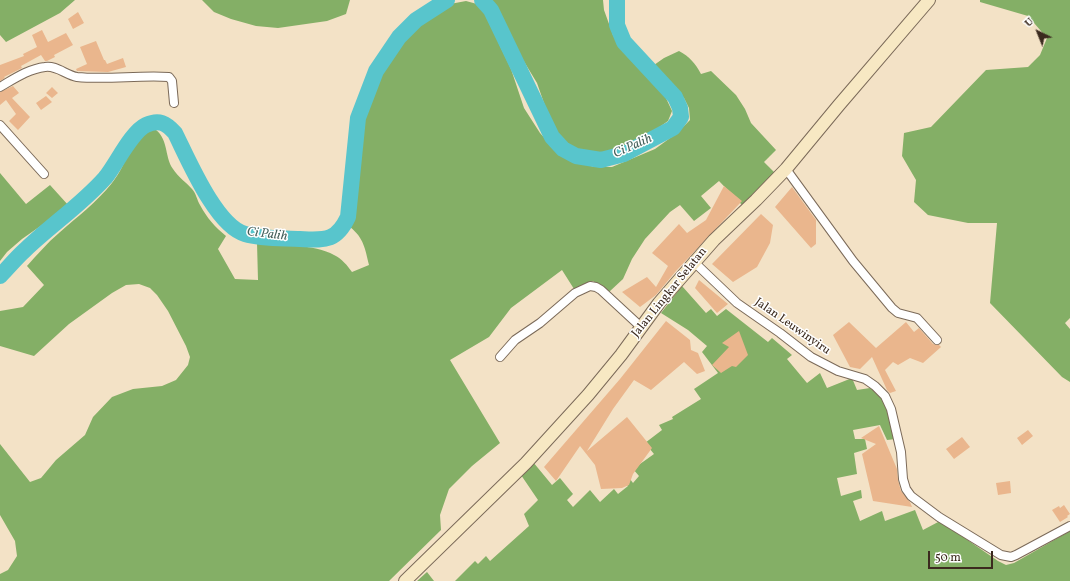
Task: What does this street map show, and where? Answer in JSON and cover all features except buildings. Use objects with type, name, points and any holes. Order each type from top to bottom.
[{"type":"street","name":"Jalan Lingkar Selatan","points":[[405,581],[526,463],[588,395],[621,355],[659,303],[694,262],[714,240],[786,169],[929,0]]},
{"type":"street","points":[[0,87],[28,71],[46,66],[75,76],[169,77],[172,81],[174,103]]},
{"type":"street","points":[[0,125],[44,174]]},
{"type":"street","points":[[786,169],[853,261],[892,308],[898,312],[917,318],[937,340]]},
{"type":"street","name":"Jalan Leuwinyiru","points":[[694,262],[737,303],[780,333],[811,358],[838,371],[869,382],[885,396],[891,409],[900,445],[903,479],[906,489],[911,496],[939,518],[1001,555],[1008,556],[1016,555],[1070,526]]},
{"type":"street","points":[[500,357],[515,340],[540,324],[575,292],[590,286],[601,290],[641,327]]},
{"type":"green space","points":[[0,0],[75,0],[60,13],[6,42],[0,35]]},
{"type":"green space","points":[[202,0],[350,0],[346,14],[327,21],[278,28],[256,26],[231,19],[214,12]]},
{"type":"green space","points":[[490,0],[603,0],[604,10],[613,35],[622,49],[665,96],[672,111],[668,121],[651,133],[623,146],[600,154],[579,152],[570,147],[558,138],[552,126],[537,83],[514,45],[501,15]]},
{"type":"green space","points":[[980,0],[1070,0],[1070,318],[1065,323],[1070,329],[1070,382],[1062,377],[990,303],[997,223],[968,223],[928,215],[914,202],[916,180],[902,156],[904,133],[931,127],[986,70],[1028,67],[1040,55],[1047,38],[1028,16],[980,2]]},
{"type":"green space","points":[[466,1],[477,4],[484,12],[511,69],[524,108],[540,133],[558,153],[574,162],[595,167],[612,167],[655,149],[677,133],[690,120],[689,108],[684,98],[654,65],[664,58],[679,51],[692,61],[701,74],[711,71],[736,95],[745,109],[751,123],[776,150],[764,162],[775,173],[743,206],[719,181],[701,196],[711,208],[694,221],[680,205],[670,212],[645,239],[632,259],[623,279],[609,292],[593,281],[574,289],[562,270],[511,308],[489,337],[450,360],[500,443],[472,466],[449,489],[440,515],[441,530],[389,581],[0,581],[0,574],[8,570],[17,556],[15,541],[0,515],[0,444],[30,482],[41,478],[56,460],[85,435],[93,417],[112,397],[133,389],[162,386],[176,380],[188,365],[190,357],[168,311],[157,295],[150,288],[139,284],[126,285],[112,293],[69,324],[34,356],[0,346],[0,311],[23,307],[44,285],[27,266],[50,241],[100,197],[118,175],[133,146],[144,134],[153,128],[162,136],[170,164],[177,175],[190,186],[208,218],[226,236],[218,249],[235,279],[258,280],[257,243],[307,247],[326,251],[339,258],[352,272],[369,265],[361,240],[355,231],[350,227],[356,204],[362,121],[372,92],[382,70],[395,49],[410,32],[450,4]]},
{"type":"green space","points":[[0,173],[26,204],[50,185],[69,206],[22,239],[7,252],[0,261]]},
{"type":"green space","points":[[682,286],[706,313],[711,309],[717,316],[726,309],[768,342],[772,338],[792,355],[787,359],[807,383],[820,373],[827,388],[852,378],[857,390],[870,388],[878,392],[883,398],[896,439],[887,440],[880,425],[853,430],[855,439],[865,439],[867,449],[854,453],[857,474],[837,478],[841,496],[861,490],[862,498],[853,501],[860,521],[882,511],[885,521],[915,510],[923,530],[940,521],[1006,565],[1014,563],[1070,531],[1070,581],[455,581],[475,561],[478,564],[486,556],[490,561],[529,526],[524,514],[538,500],[521,475],[533,462],[552,485],[560,478],[573,494],[567,500],[573,507],[590,490],[600,502],[614,489],[618,494],[628,486],[623,480],[627,475],[633,483],[639,476],[633,469],[654,454],[645,443],[662,430],[659,425],[673,419],[672,417],[701,399],[694,389],[718,373],[702,352],[707,346],[688,330],[661,313]]},
{"type":"green space","points":[[427,572],[434,581],[417,581]]},
{"type":"waterway","name":"Ci Palih","points":[[0,276],[18,256],[96,188],[105,178],[129,141],[140,129],[155,122],[165,124],[175,133],[204,190],[224,218],[234,228],[245,234],[272,238],[316,240],[329,238],[334,235],[344,225],[348,217],[358,118],[376,71],[399,37],[416,20],[447,0]]},
{"type":"waterway","name":"Ci Palih","points":[[482,0],[491,10],[552,137],[563,149],[576,156],[601,160],[624,154],[673,128],[681,117],[680,108],[675,97],[624,42],[617,25],[617,0]]}]
